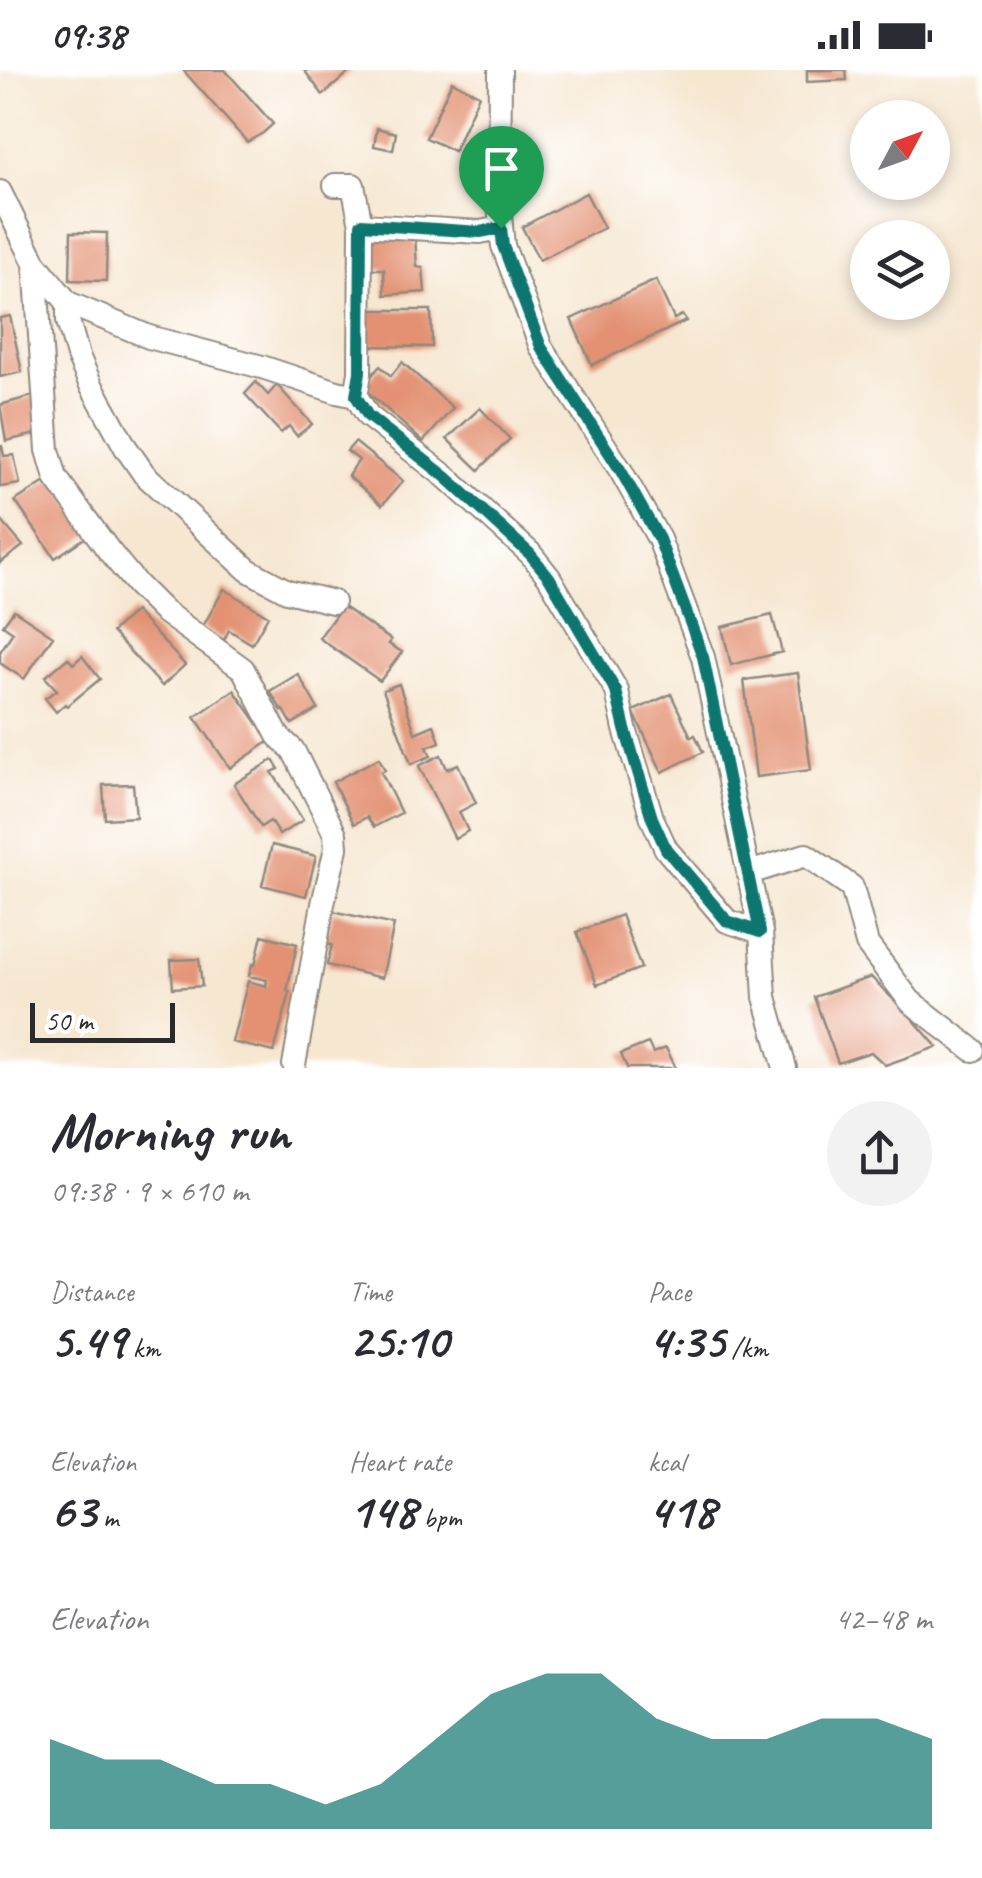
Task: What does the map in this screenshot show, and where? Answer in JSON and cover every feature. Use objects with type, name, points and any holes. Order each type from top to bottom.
[{"type":"street","points":[[500,70],[499,204],[503,246],[541,347],[621,471],[659,539],[703,657],[760,932],[765,998],[785,1068]]},
{"type":"street","points":[[335,185],[353,185],[361,224],[360,372],[356,396],[368,416],[446,477],[530,554],[549,577],[616,691],[652,818],[666,849],[727,921],[760,932]]},
{"type":"street","points":[[0,192],[35,263],[68,303],[166,342],[356,396]]},
{"type":"street","points":[[361,224],[480,232],[501,228]]},
{"type":"street","points":[[35,263],[48,450],[56,478],[108,551],[150,598],[243,668],[278,736],[292,750],[335,834],[336,848],[294,1065]]},
{"type":"street","points":[[68,303],[68,321],[78,356],[126,448],[144,474],[248,570],[287,590],[333,602]]},
{"type":"street","points":[[749,873],[806,854],[852,887],[867,944],[878,959],[910,1002],[973,1050]]},
{"type":"building","points":[[183,70],[225,70],[273,124],[247,142]]},
{"type":"building","points":[[304,70],[352,70],[323,95]]},
{"type":"building","points":[[807,70],[846,70],[847,80],[807,82]]},
{"type":"building","points":[[452,81],[479,95],[454,151],[426,138]]},
{"type":"building","points":[[377,128],[396,133],[393,150],[374,146]]},
{"type":"building","points":[[586,193],[604,228],[539,260],[522,227]]},
{"type":"building","points":[[71,232],[107,233],[106,281],[70,280]]},
{"type":"building","points":[[415,236],[417,267],[423,268],[425,292],[385,295],[384,269],[372,269],[370,238]]},
{"type":"building","points":[[656,280],[674,319],[682,315],[686,321],[592,365],[571,319]]},
{"type":"building","points":[[365,310],[431,310],[432,347],[365,346]]},
{"type":"building","points":[[10,316],[22,372],[0,377],[0,318]]},
{"type":"building","points":[[402,362],[453,408],[423,442],[362,387],[380,366],[391,376]]},
{"type":"building","points":[[256,382],[268,395],[277,385],[312,424],[297,436],[289,426],[281,433],[245,394]]},
{"type":"building","points":[[36,395],[45,432],[6,441],[0,405]]},
{"type":"building","points":[[480,408],[510,439],[479,470],[447,439]]},
{"type":"building","points":[[355,442],[403,481],[382,505],[348,476],[359,460],[347,451]]},
{"type":"building","points":[[0,446],[4,456],[14,455],[20,484],[0,487]]},
{"type":"building","points":[[53,477],[92,533],[55,558],[15,501]]},
{"type":"building","points":[[0,519],[23,546],[0,563]]},
{"type":"building","points":[[224,589],[268,616],[252,644],[229,630],[224,640],[202,628]]},
{"type":"building","points":[[342,606],[402,652],[380,681],[319,638]]},
{"type":"building","points":[[14,610],[53,636],[24,679],[0,663],[0,652],[13,632],[3,625]]},
{"type":"building","points":[[135,611],[185,665],[162,686],[112,632]]},
{"type":"building","points":[[772,615],[782,652],[731,665],[722,627]]},
{"type":"building","points":[[82,656],[100,679],[56,712],[45,698],[57,690],[45,677],[68,658],[73,664]]},
{"type":"building","points":[[798,673],[811,770],[756,777],[744,680]]},
{"type":"building","points":[[298,674],[318,709],[292,724],[270,691]]},
{"type":"building","points":[[399,684],[415,733],[434,725],[440,742],[427,747],[431,756],[411,764],[383,690]]},
{"type":"building","points":[[234,690],[270,741],[230,768],[195,717]]},
{"type":"building","points":[[671,694],[691,737],[695,735],[703,752],[662,772],[633,711]]},
{"type":"building","points":[[441,755],[447,769],[458,764],[476,803],[459,812],[468,831],[455,839],[419,766]]},
{"type":"building","points":[[379,758],[385,770],[381,772],[401,813],[374,827],[367,817],[354,824],[333,782]]},
{"type":"building","points":[[273,760],[279,769],[272,772],[303,820],[279,835],[270,821],[261,827],[234,784]]},
{"type":"building","points":[[133,784],[136,817],[105,819],[103,785]]},
{"type":"building","points":[[272,845],[316,856],[306,896],[262,885]]},
{"type":"building","points":[[333,911],[394,925],[382,978],[327,965],[332,945],[325,944]]},
{"type":"building","points":[[621,915],[641,968],[597,985],[577,932]]},
{"type":"building","points":[[262,935],[297,944],[287,991],[290,992],[274,1052],[232,1042],[248,981],[266,986],[267,980],[249,976]]},
{"type":"building","points":[[199,959],[202,986],[173,988],[171,960]]},
{"type":"building","points":[[871,977],[937,1047],[885,1065],[871,1052],[838,1063],[814,997]]},
{"type":"building","points":[[648,1043],[653,1053],[666,1048],[676,1068],[627,1068],[621,1054]]},
{"type":"route","points":[[361,224],[480,232],[501,228],[503,246],[541,347],[621,471],[659,539],[703,657],[760,932],[727,921],[666,849],[652,818],[616,691],[549,577],[530,554],[446,477],[368,416],[356,396],[360,372],[361,224]]}]
